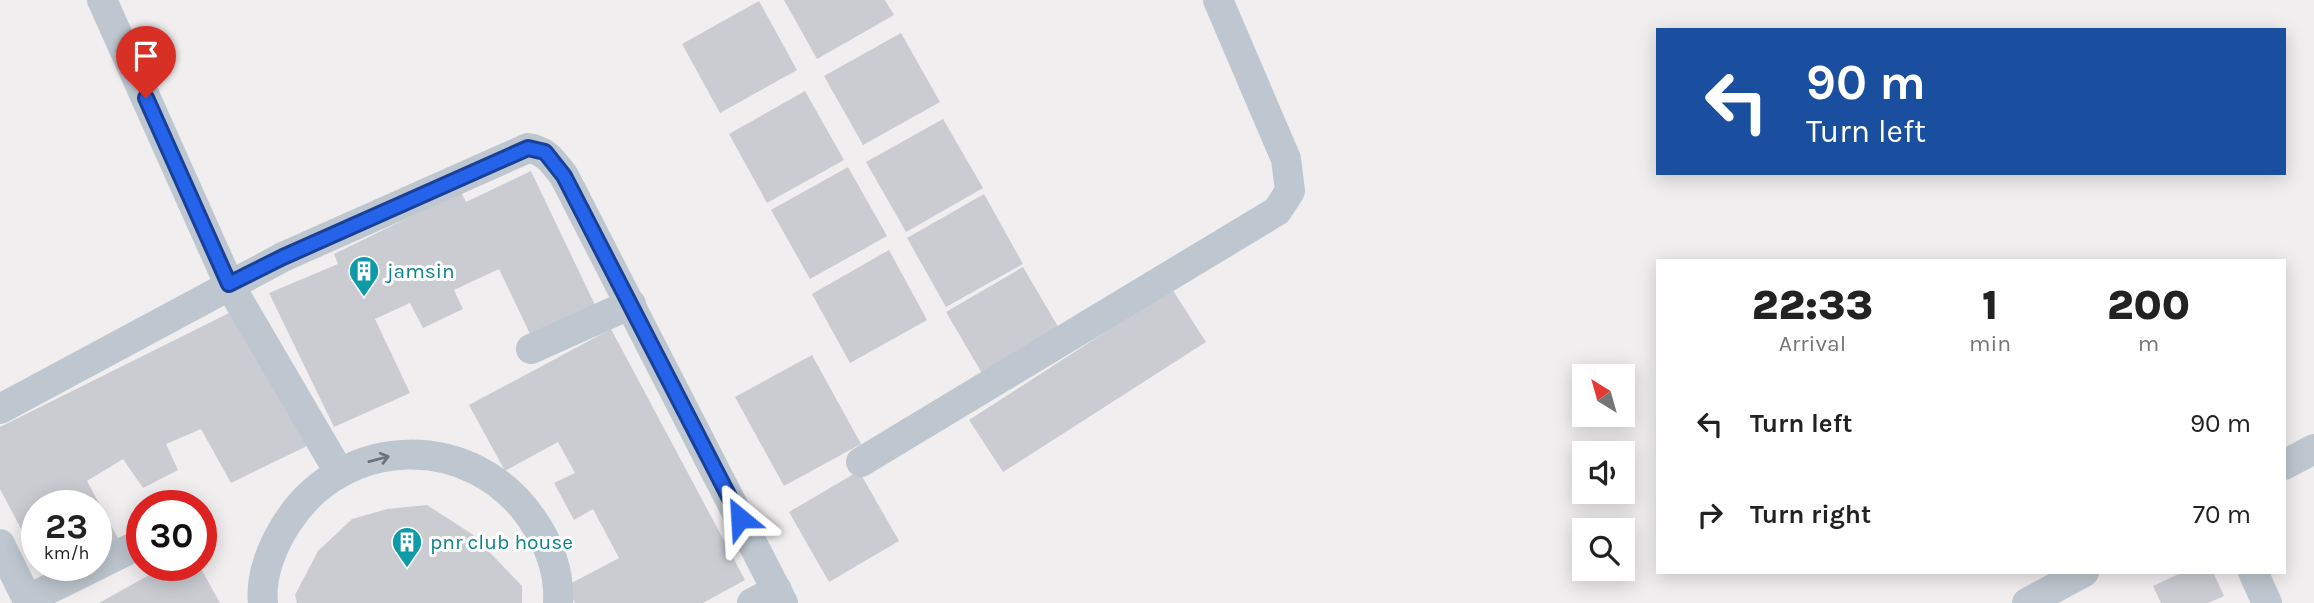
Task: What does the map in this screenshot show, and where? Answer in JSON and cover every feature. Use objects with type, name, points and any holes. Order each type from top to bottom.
[{"type":"street","points":[[102,0],[229,284],[339,472]]},
{"type":"street","points":[[861,462],[1277,211],[1290,191],[1286,159],[1218,0]]},
{"type":"street","points":[[0,409],[283,257],[528,148],[545,152],[564,176],[631,304],[771,599]]},
{"type":"street","points":[[531,349],[631,304]]},
{"type":"street","points":[[2286,464],[2314,449]]},
{"type":"street","points":[[263,603],[262,593],[273,544],[300,503],[339,472],[385,455],[434,455],[480,470],[519,499],[546,538],[559,585],[558,603]]},
{"type":"street","points":[[0,544],[28,601],[126,550]]},
{"type":"street","points":[[2027,603],[2080,574]]},
{"type":"street","points":[[2254,574],[2267,603]]},
{"type":"building","points":[[784,0],[885,0],[894,15],[817,59]]},
{"type":"building","points":[[759,1],[797,70],[720,113],[682,44]]},
{"type":"building","points":[[901,33],[940,102],[863,145],[824,76]]},
{"type":"building","points":[[805,91],[844,160],[767,203],[729,134]]},
{"type":"building","points":[[943,119],[983,188],[906,232],[866,162]]},
{"type":"building","points":[[848,167],[887,236],[810,279],[771,210]]},
{"type":"building","name":"jamsin","points":[[531,171],[595,305],[531,336],[499,269],[454,290],[463,309],[423,328],[410,303],[375,319],[410,393],[334,427],[269,293],[338,264],[334,254],[461,192],[466,202]]},
{"type":"building","points":[[984,194],[1023,264],[946,307],[907,238]]},
{"type":"building","points":[[889,250],[927,320],[850,363],[812,294]]},
{"type":"building","points":[[1023,267],[1060,330],[983,375],[946,312]]},
{"type":"building","points":[[1172,289],[1206,342],[1003,472],[969,420]]},
{"type":"building","points":[[235,310],[309,445],[231,483],[201,429],[166,444],[178,470],[143,488],[123,459],[87,481],[92,490],[21,490],[21,529],[0,489],[0,427]]},
{"type":"building","points":[[611,329],[745,580],[703,603],[575,603],[566,586],[619,558],[593,509],[574,520],[554,483],[575,473],[558,442],[505,471],[469,405]]},
{"type":"building","points":[[812,355],[861,444],[784,486],[735,397]]},
{"type":"building","points":[[859,471],[899,541],[829,582],[789,512]]},
{"type":"building","name":"pnr club house","points":[[427,505],[472,534],[522,586],[522,603],[297,603],[295,595],[318,551],[352,519],[387,509]]},
{"type":"building","points":[[112,527],[120,542],[112,546]]},
{"type":"building","points":[[2179,574],[2214,574],[2224,596],[2208,603],[2161,603],[2153,586]]},
{"type":"building","points":[[138,581],[208,581],[220,603],[99,603]]},
{"type":"place","name":"jamsin","points":[[364,298]]},
{"type":"place","name":"pnr club house","points":[[407,569]]},
{"type":"route","points":[[146,98],[229,284],[283,257],[528,148],[545,152],[564,176],[740,518]]}]
